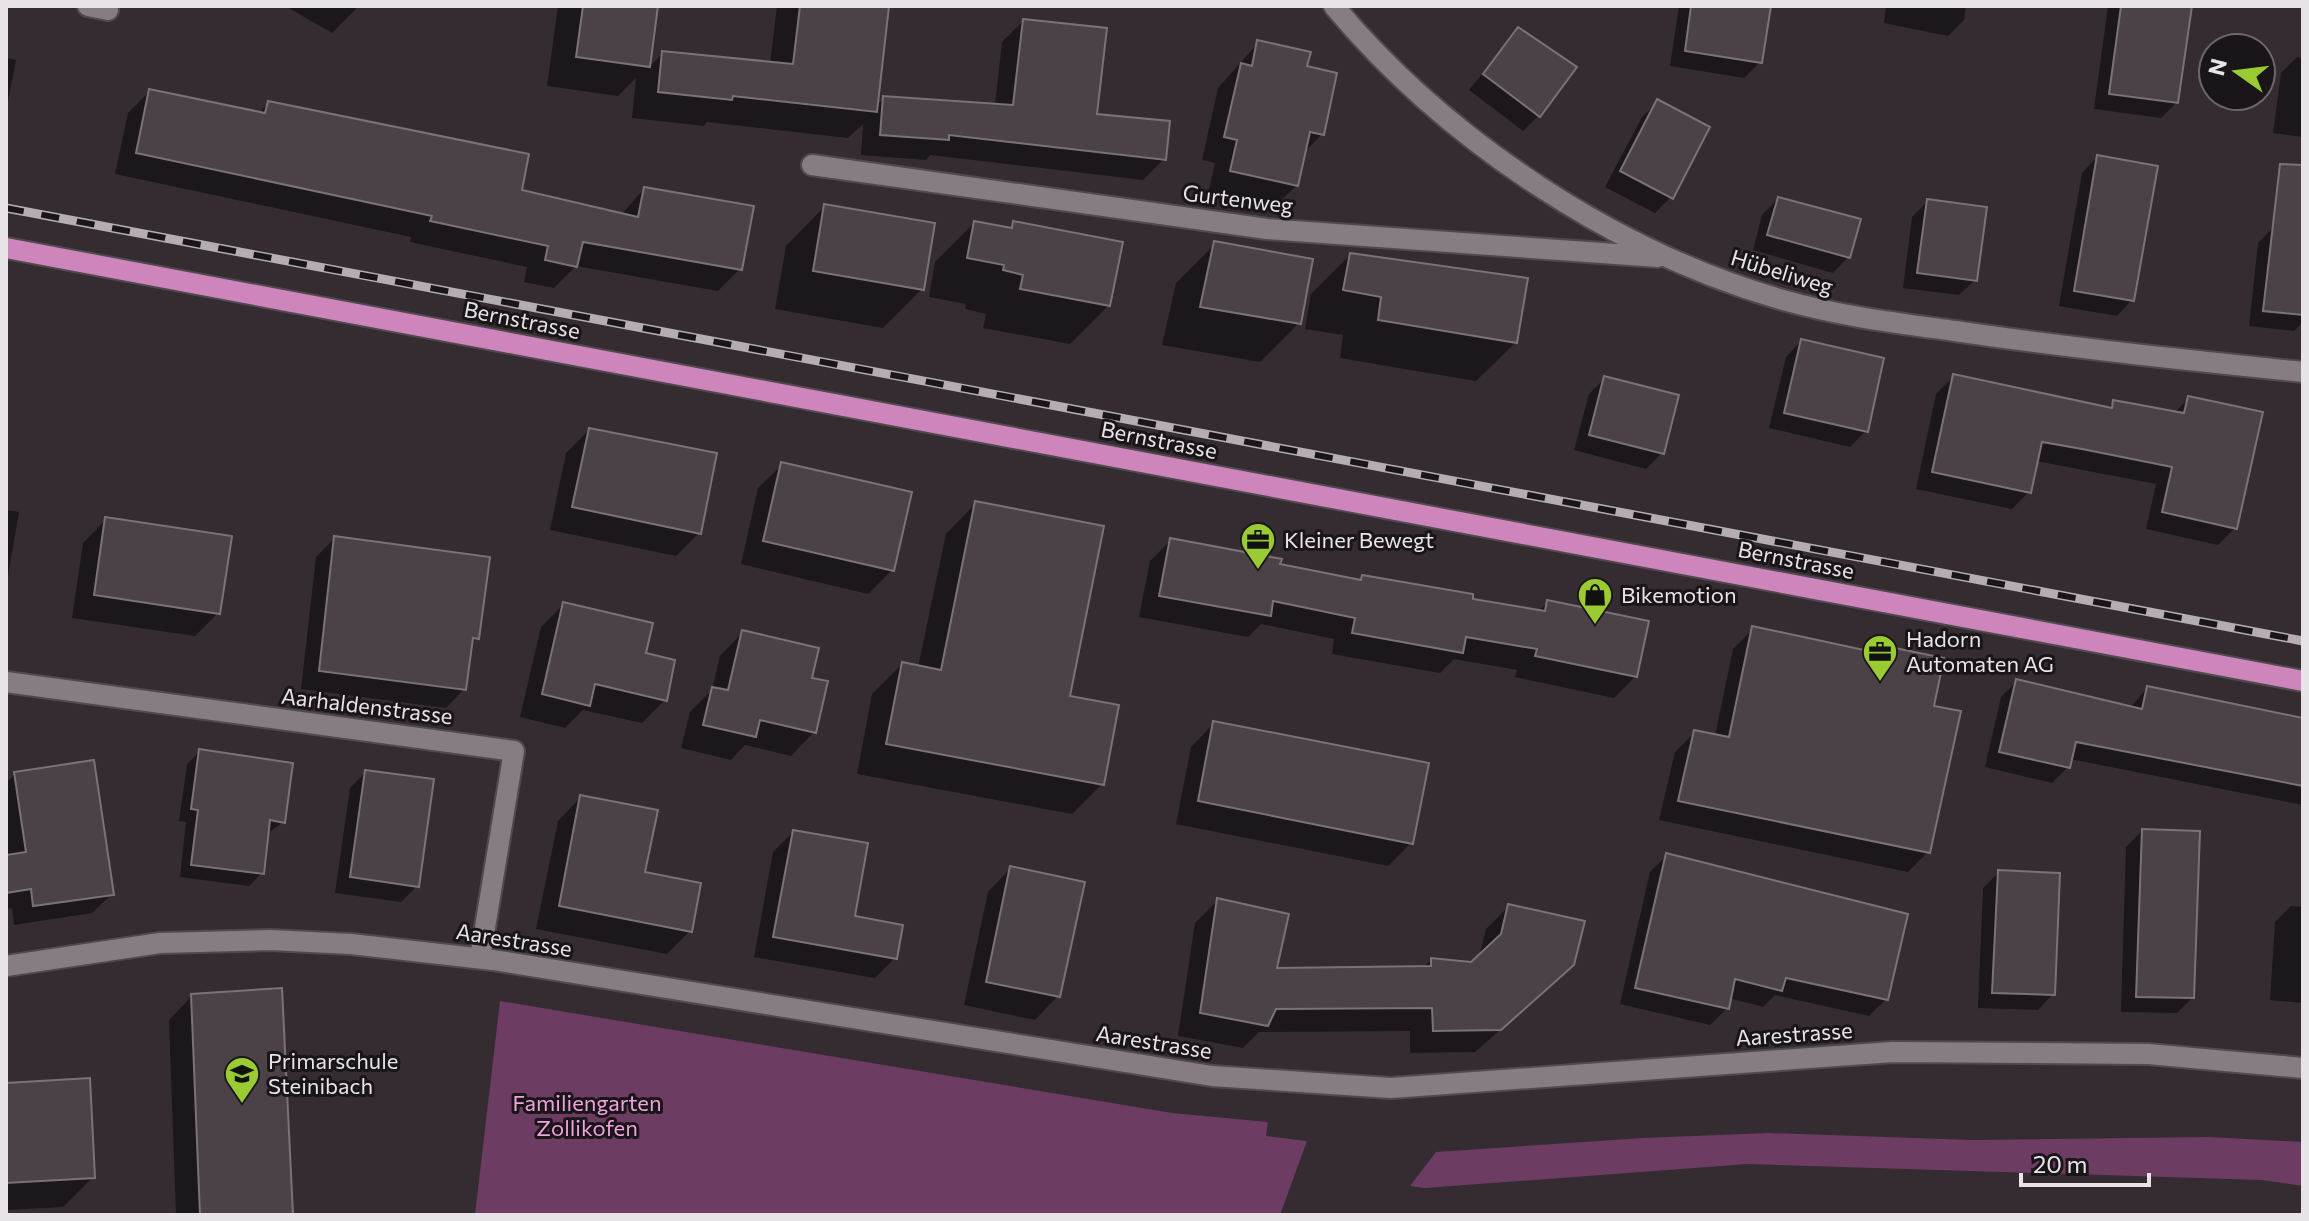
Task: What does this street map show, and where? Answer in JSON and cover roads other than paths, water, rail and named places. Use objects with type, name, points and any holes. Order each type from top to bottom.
[{"type":"main road","name":"Bernstrasse","points":[[6,248],[2303,681]]},
{"type":"street","name":"Hübeliweg","points":[[1334,6],[1439,113],[1504,163],[1662,257],[1781,300],[1836,314],[2034,343],[2303,372]]},
{"type":"street","name":"Gurtenweg","points":[[812,165],[1267,229],[1662,257]]},
{"type":"street","name":"Aarhaldenstrasse","points":[[6,682],[514,751],[480,958]]},
{"type":"street","name":"Aarestrasse","points":[[6,966],[160,943],[270,940],[351,944],[480,958],[1212,1076],[1314,1084],[1436,1088],[1765,1059],[1893,1052],[2148,1054],[2303,1068]]},
{"type":"railway","points":[[6,208],[2303,641]]},
{"type":"place","name":"Kleiner Bewegt","points":[[1258,571]]},
{"type":"place","name":"Bikemotion","points":[[1595,626]]},
{"type":"place","name":"Hadorn Automaten AG","points":[[1880,683]]},
{"type":"place","name":"Primarschule Steinibach","points":[[242,1105]]},
{"type":"park label","name":"Familiengarten Zollikofen","points":[[587,1116]]}]
